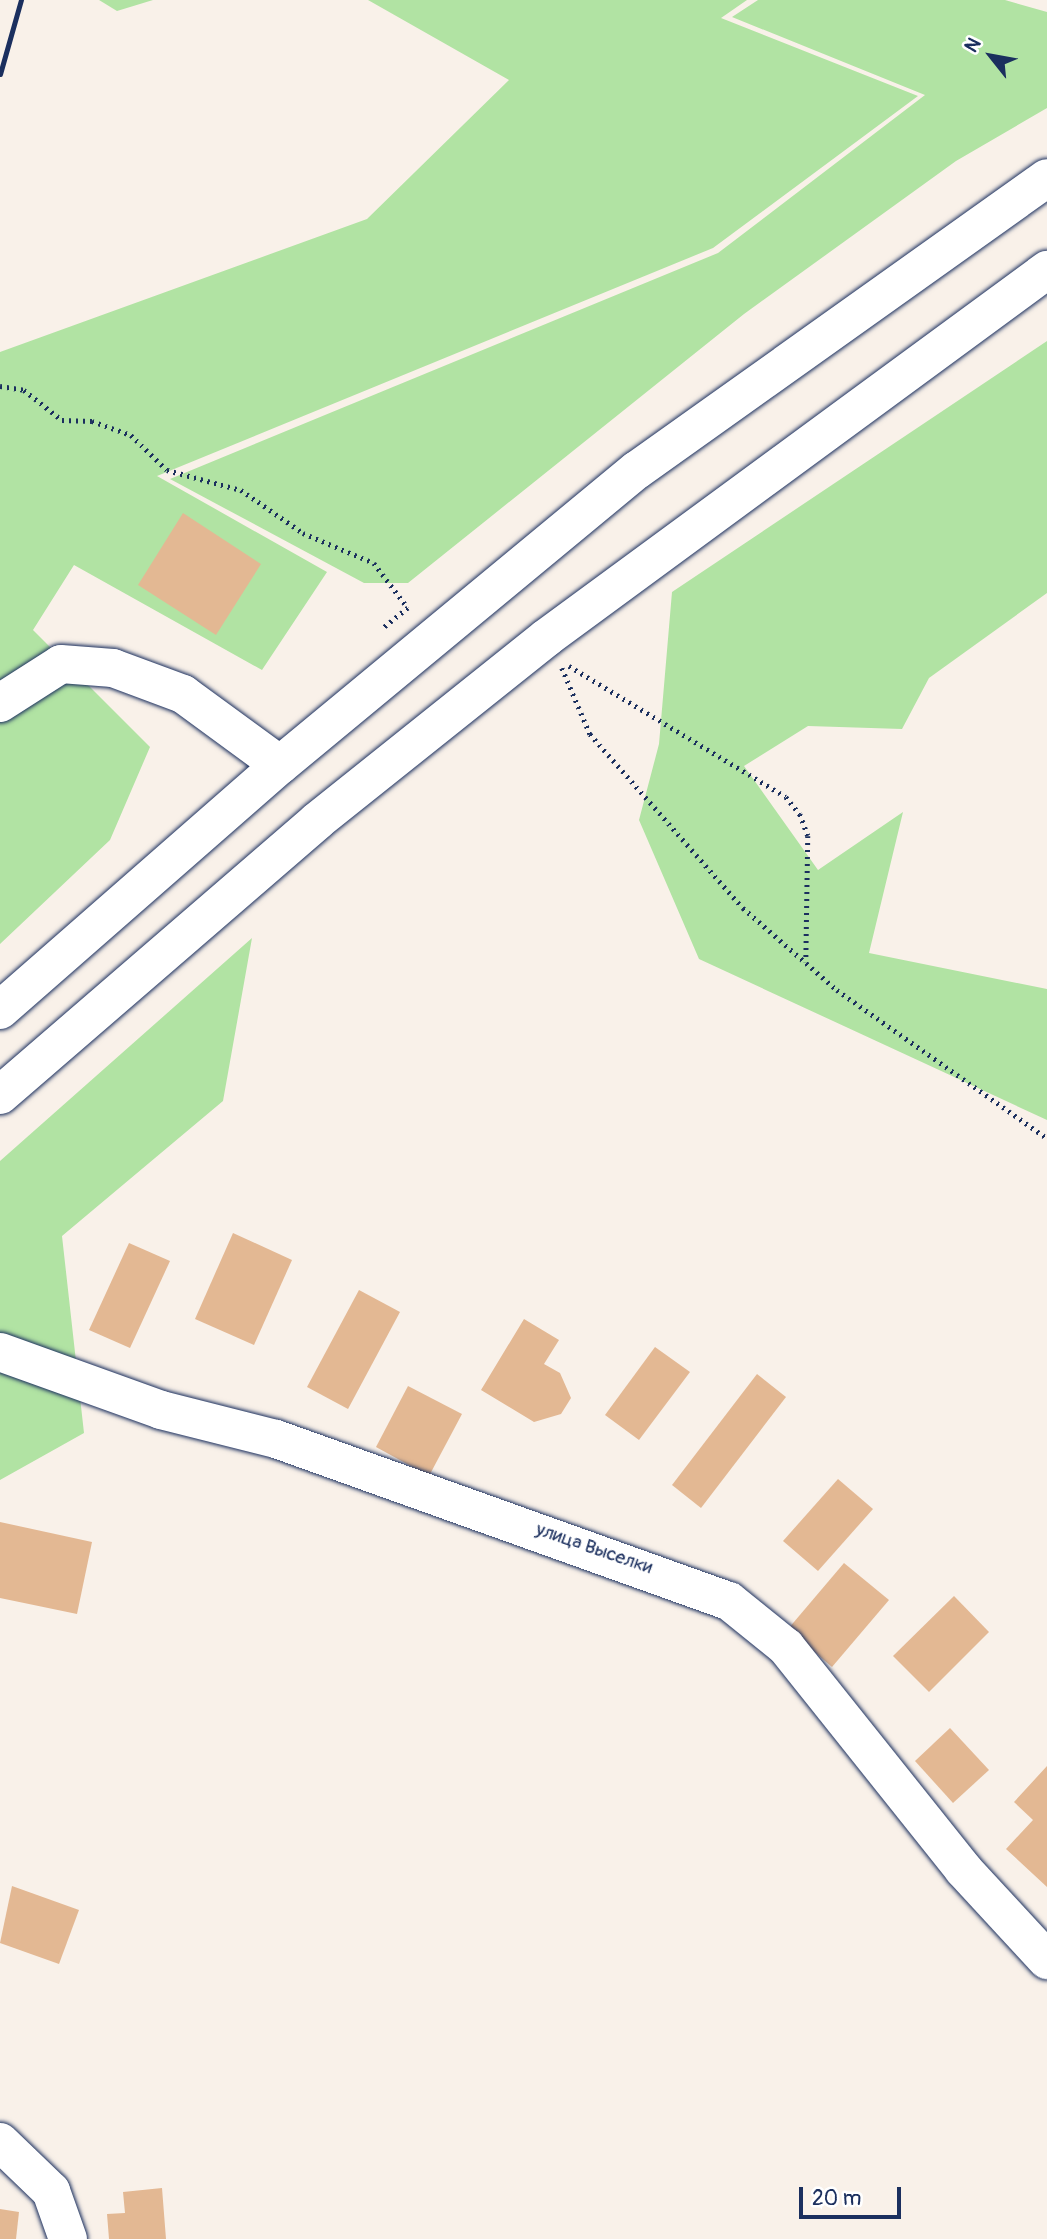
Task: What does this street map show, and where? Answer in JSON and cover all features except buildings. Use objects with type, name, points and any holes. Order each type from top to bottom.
[{"type":"main road","points":[[0,1010],[280,765],[637,470],[1047,178]]},
{"type":"main road","points":[[0,1095],[317,821],[546,638],[1047,270]]},
{"type":"main road","points":[[0,703],[61,664],[113,668],[183,694],[280,765]]},
{"type":"main road","name":"улица Выселки","points":[[0,1352],[160,1410],[276,1439],[729,1601],[786,1647],[963,1869],[1047,1960]]},
{"type":"main road","points":[[0,2142],[51,2191],[68,2239]]},
{"type":"path","points":[[0,386],[24,390],[62,420],[92,421],[131,435],[167,470],[241,490],[303,533],[374,563],[408,608]]},
{"type":"path","points":[[806,963],[808,836],[800,814],[786,797],[559,660],[590,734],[743,908],[806,963],[1047,1138]]},
{"type":"green space","points":[[99,0],[153,0],[117,11]]},
{"type":"green space","points":[[368,0],[747,0],[721,18],[918,96],[713,248],[157,476],[327,572],[262,670],[74,565],[33,630],[150,747],[110,840],[0,944],[0,352],[367,219],[509,80]]},
{"type":"green space","points":[[758,0],[1005,0],[1047,12],[1047,108],[956,161],[744,314],[408,583],[364,583],[170,479],[718,253],[925,95],[732,17]]},
{"type":"green space","points":[[1047,341],[1047,593],[929,678],[902,729],[808,726],[744,766],[818,870],[903,812],[869,953],[1047,989],[1047,1120],[699,959],[639,820],[659,744],[672,592]]},
{"type":"green space","points":[[252,938],[223,1101],[62,1236],[84,1433],[0,1480],[0,1161]]},
{"type":"railway","points":[[0,74],[21,0]]}]
